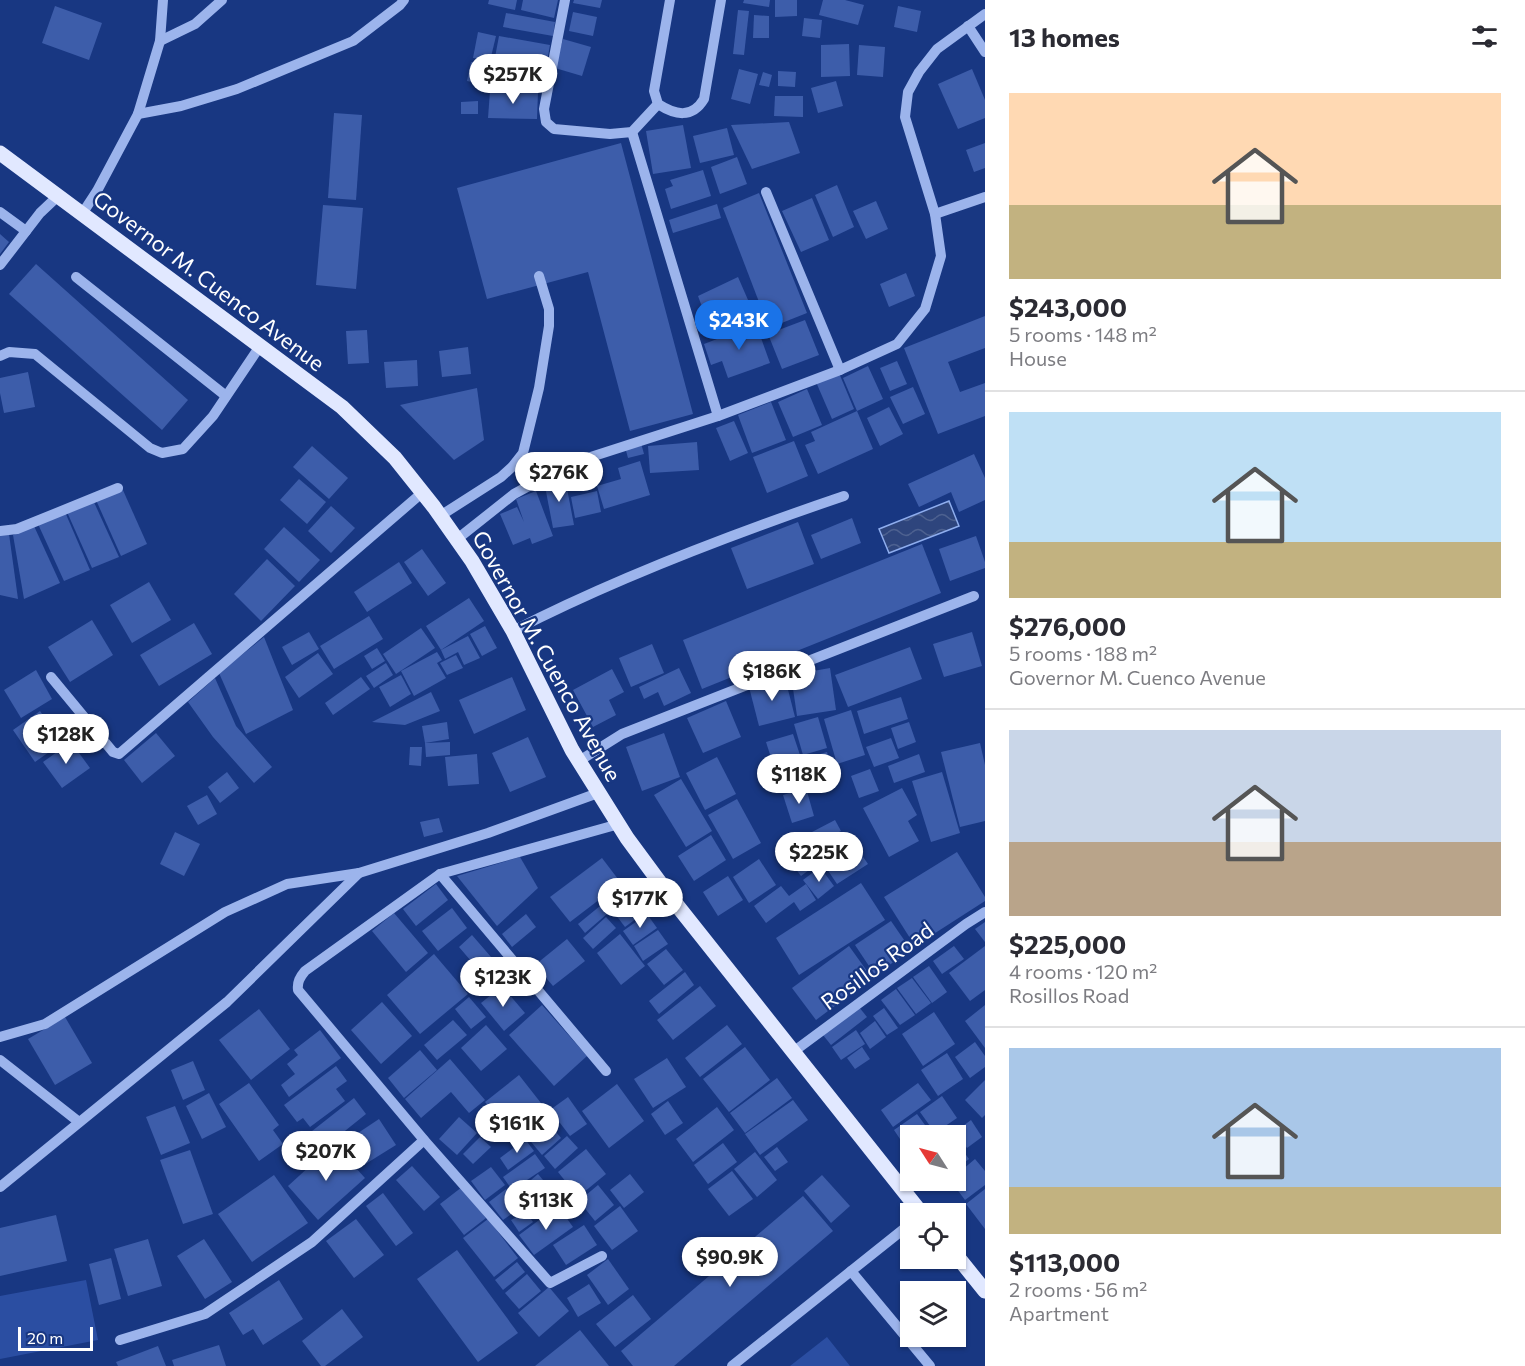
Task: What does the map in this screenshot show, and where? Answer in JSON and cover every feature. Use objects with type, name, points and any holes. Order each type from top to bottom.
[{"type":"main road","name":"Governor M. Cuenco Avenue","points":[[2,158],[58,196],[342,407],[395,458],[423,492],[472,561],[513,631],[579,761],[619,825],[672,899],[913,1203]]},
{"type":"main road","points":[[966,1267],[985,1291]]},
{"type":"street","points":[[82,214],[97,191],[138,114],[160,41],[163,0]]},
{"type":"street","points":[[160,41],[195,24],[222,0]]},
{"type":"street","points":[[138,114],[181,106],[237,89],[353,41],[404,0]]},
{"type":"street","points":[[565,0],[544,109],[546,122],[554,129],[610,134],[632,132],[658,104]]},
{"type":"street","points":[[670,0],[654,91],[658,104],[668,111],[684,114],[698,109],[704,99],[721,0]]},
{"type":"street","points":[[456,540],[514,494],[569,464],[718,416],[840,370],[897,344],[925,309],[941,256],[935,214],[905,117],[908,92],[919,72],[937,49],[985,14]]},
{"type":"street","points":[[968,26],[985,52]]},
{"type":"street","points":[[632,132],[718,416]]},
{"type":"street","points":[[766,192],[840,370]]},
{"type":"street","points":[[0,265],[40,213],[58,196]]},
{"type":"street","points":[[935,214],[985,197]]},
{"type":"street","points":[[0,212],[26,231]]},
{"type":"street","points":[[440,516],[501,477],[523,453],[539,388],[549,326],[549,309],[539,276]]},
{"type":"street","points":[[76,277],[226,396]]},
{"type":"street","points":[[0,356],[9,352],[35,354],[150,448],[162,453],[183,449],[213,416],[260,346]]},
{"type":"street","points":[[0,531],[17,530],[118,488]]},
{"type":"street","points":[[51,677],[113,752],[118,754],[423,492]]},
{"type":"street","points":[[513,631],[554,610],[749,528],[844,496]]},
{"type":"street","points":[[579,761],[622,734],[974,596]]},
{"type":"street","points":[[0,1037],[45,1024],[225,912],[286,884],[359,873],[488,833],[598,793]]},
{"type":"street","points":[[602,1256],[550,1283],[424,1140],[298,990],[298,986],[300,976],[305,971],[440,874],[619,825]]},
{"type":"street","points":[[0,1187],[227,1002],[359,873]]},
{"type":"street","points":[[440,874],[606,1071]]},
{"type":"street","name":"Rosillos Road","points":[[793,1052],[984,913]]},
{"type":"street","points":[[0,1060],[79,1122]]},
{"type":"street","points":[[120,1340],[205,1314],[312,1242],[424,1140]]},
{"type":"street","points":[[732,1366],[900,1232]]},
{"type":"street","points":[[851,1271],[930,1366]]},
{"type":"shaded area","points":[[86,1280],[98,1340],[0,1359],[0,1296]]},
{"type":"shaded area","points":[[827,1337],[850,1366],[790,1366]]},
{"type":"water","points":[[949,501],[959,526],[889,553],[879,529]]},
{"type":"building","points":[[489,0],[517,0],[515,10],[488,4]]},
{"type":"building","points":[[523,0],[558,0],[554,18],[521,10]]},
{"type":"building","points":[[574,0],[602,0],[600,8],[573,3]]},
{"type":"building","points":[[744,0],[770,0],[769,7],[743,3]]},
{"type":"building","points":[[775,0],[797,0],[797,16],[775,17]]},
{"type":"building","points":[[823,0],[845,0],[864,5],[858,25],[819,15]]},
{"type":"building","points":[[55,6],[102,23],[89,60],[42,43]]},
{"type":"building","points":[[898,6],[921,11],[917,32],[894,27]]},
{"type":"building","points":[[738,10],[749,11],[744,55],[733,54]]},
{"type":"building","points":[[573,12],[597,17],[593,36],[569,31]]},
{"type":"building","points":[[506,13],[555,22],[553,36],[503,27]]},
{"type":"building","points":[[754,15],[769,16],[769,38],[753,38]]},
{"type":"building","points":[[804,18],[822,20],[820,38],[802,36]]},
{"type":"building","points":[[478,32],[496,36],[490,61],[473,58]]},
{"type":"building","points":[[499,36],[550,45],[543,82],[492,73]]},
{"type":"building","points":[[563,39],[591,47],[582,76],[555,68]]},
{"type":"building","points":[[849,44],[850,76],[821,77],[821,45]]},
{"type":"building","points":[[859,45],[885,47],[883,77],[857,75]]},
{"type":"building","points":[[471,62],[491,66],[486,85],[467,81]]},
{"type":"building","points":[[739,69],[758,74],[750,104],[731,99]]},
{"type":"building","points":[[972,69],[985,100],[985,118],[958,129],[938,84]]},
{"type":"building","points":[[778,71],[796,72],[795,87],[778,86]]},
{"type":"building","points":[[763,72],[772,75],[769,87],[759,85]]},
{"type":"building","points":[[836,81],[843,106],[818,113],[811,88]]},
{"type":"building","points":[[490,91],[538,92],[537,119],[488,118]]},
{"type":"building","points":[[775,96],[803,96],[803,117],[774,116]]},
{"type":"building","points":[[478,101],[478,114],[461,114],[461,102]]},
{"type":"building","points":[[334,113],[362,115],[356,200],[328,198]]},
{"type":"building","points":[[789,122],[800,153],[752,169],[731,125]]},
{"type":"building","points":[[683,125],[691,168],[653,174],[646,131]]},
{"type":"building","points":[[727,128],[734,155],[700,163],[693,136]]},
{"type":"building","points":[[621,143],[693,414],[630,431],[588,272],[487,299],[457,188]]},
{"type":"building","points":[[985,143],[985,168],[974,172],[966,150]]},
{"type":"building","points":[[737,157],[747,184],[720,194],[711,167]]},
{"type":"building","points":[[703,170],[711,196],[671,209],[665,189],[673,186],[670,180]]},
{"type":"building","points":[[837,185],[854,227],[833,237],[815,195]]},
{"type":"building","points":[[759,193],[807,313],[769,328],[723,208]]},
{"type":"building","points":[[812,198],[829,240],[801,252],[782,211]]},
{"type":"building","points":[[876,201],[888,229],[866,239],[853,211]]},
{"type":"building","points":[[717,204],[721,218],[673,233],[669,220]]},
{"type":"building","points":[[323,205],[363,208],[356,289],[316,285]]},
{"type":"building","points":[[0,234],[9,242],[0,254]]},
{"type":"building","points":[[36,264],[188,400],[162,430],[9,294]]},
{"type":"building","points":[[906,273],[915,296],[889,307],[880,284]]},
{"type":"building","points":[[738,277],[755,316],[708,336],[699,314],[704,312],[698,296]]},
{"type":"building","points":[[985,316],[985,348],[948,362],[960,392],[985,383],[985,416],[938,434],[904,348]]},
{"type":"building","points":[[805,320],[819,355],[782,369],[768,334]]},
{"type":"building","points":[[756,324],[770,363],[728,378],[722,361],[711,365],[704,344]]},
{"type":"building","points":[[367,330],[369,363],[348,364],[346,331]]},
{"type":"building","points":[[468,347],[471,374],[442,377],[439,351]]},
{"type":"building","points":[[417,360],[418,386],[386,388],[384,362]]},
{"type":"building","points":[[897,361],[907,384],[890,391],[880,368]]},
{"type":"building","points":[[868,366],[883,399],[857,411],[843,378]]},
{"type":"building","points":[[28,372],[35,407],[4,413],[0,378]]},
{"type":"building","points":[[839,373],[854,409],[832,419],[816,382]]},
{"type":"building","points":[[913,387],[925,414],[903,424],[890,397]]},
{"type":"building","points":[[477,388],[484,440],[454,460],[400,405]]},
{"type":"building","points":[[807,389],[822,425],[793,437],[778,402]]},
{"type":"building","points":[[771,402],[786,440],[752,453],[738,415]]},
{"type":"building","points":[[889,407],[903,434],[880,446],[867,418]]},
{"type":"building","points":[[857,411],[873,449],[818,474],[805,445],[815,441],[811,432]]},
{"type":"building","points":[[734,421],[748,453],[730,461],[716,428]]},
{"type":"building","points":[[794,441],[808,476],[767,493],[753,457]]},
{"type":"building","points":[[697,442],[699,470],[650,473],[648,446]]},
{"type":"building","points":[[641,443],[644,454],[628,458],[625,447]]},
{"type":"building","points":[[312,446],[348,478],[329,499],[293,467]]},
{"type":"building","points":[[974,454],[985,478],[985,500],[959,512],[951,492],[919,507],[908,484]]},
{"type":"building","points":[[640,461],[650,495],[604,509],[597,486],[621,479],[618,468]]},
{"type":"building","points":[[565,478],[574,525],[553,528],[544,481]]},
{"type":"building","points":[[299,479],[326,502],[307,524],[280,500]]},
{"type":"building","points":[[122,488],[147,544],[121,556],[96,500]]},
{"type":"building","points":[[536,491],[553,536],[532,544],[530,538],[513,545],[500,514],[517,507],[524,522],[516,499]]},
{"type":"building","points":[[597,491],[601,512],[575,518],[571,497]]},
{"type":"building","points":[[93,500],[119,557],[92,568],[67,512]]},
{"type":"building","points":[[331,506],[355,528],[331,553],[308,531]]},
{"type":"building","points":[[65,512],[90,570],[64,581],[38,524]]},
{"type":"building","points":[[852,518],[861,543],[821,559],[811,535]]},
{"type":"building","points":[[798,522],[814,564],[747,589],[731,548]]},
{"type":"building","points":[[34,526],[60,583],[24,599],[13,535]]},
{"type":"building","points":[[284,527],[320,560],[299,582],[264,549]]},
{"type":"building","points":[[0,532],[9,534],[18,599],[0,595]]},
{"type":"building","points":[[976,536],[985,568],[950,581],[939,549]]},
{"type":"building","points":[[922,544],[941,593],[702,689],[683,640]]},
{"type":"building","points":[[422,549],[446,583],[428,596],[404,562]]},
{"type":"building","points":[[267,559],[295,586],[261,621],[234,594]]},
{"type":"building","points":[[399,562],[412,583],[367,612],[354,592]]},
{"type":"building","points":[[149,582],[171,620],[132,643],[110,605]]},
{"type":"building","points":[[469,598],[484,621],[441,650],[426,626]]},
{"type":"building","points":[[369,616],[383,639],[334,669],[320,646]]},
{"type":"building","points":[[92,620],[113,655],[70,682],[48,647]]},
{"type":"building","points":[[194,623],[212,654],[159,686],[140,655]]},
{"type":"building","points":[[485,626],[497,648],[482,656],[470,634]]},
{"type":"building","points":[[421,628],[435,648],[396,674],[383,654]]},
{"type":"building","points":[[309,632],[319,649],[292,665],[282,647]]},
{"type":"building","points":[[972,632],[982,666],[944,677],[933,644]]},
{"type":"building","points":[[468,636],[480,658],[464,665],[458,652],[445,659],[441,650]]},
{"type":"building","points":[[264,637],[293,710],[246,734],[219,673]]},
{"type":"building","points":[[652,644],[664,673],[631,687],[619,658]]},
{"type":"building","points":[[910,647],[922,679],[848,707],[835,675]]},
{"type":"building","points":[[377,648],[385,661],[372,669],[364,656]]},
{"type":"building","points":[[437,652],[442,660],[437,663],[446,678],[414,696],[401,671]]},
{"type":"building","points":[[318,653],[333,674],[299,698],[285,677]]},
{"type":"building","points":[[456,655],[463,668],[447,675],[440,663]]},
{"type":"building","points":[[386,663],[393,675],[374,688],[366,676]]},
{"type":"building","points":[[679,668],[691,693],[664,706],[658,692],[644,699],[639,687]]},
{"type":"building","points":[[830,668],[836,710],[797,716],[791,675]]},
{"type":"building","points":[[612,669],[624,692],[609,700],[616,715],[593,727],[573,690]]},
{"type":"building","points":[[36,670],[52,699],[21,718],[4,690]]},
{"type":"building","points":[[401,675],[411,694],[390,707],[379,687]]},
{"type":"building","points":[[361,677],[370,689],[333,715],[325,703]]},
{"type":"building","points":[[512,677],[526,710],[474,734],[459,700]]},
{"type":"building","points":[[215,678],[236,726],[272,767],[254,783],[213,737],[188,702]]},
{"type":"building","points":[[785,678],[795,717],[759,726],[749,687]]},
{"type":"building","points":[[431,692],[440,711],[405,725],[372,722]]},
{"type":"building","points":[[901,697],[908,719],[864,734],[857,711]]},
{"type":"building","points":[[726,701],[741,737],[703,753],[687,718]]},
{"type":"building","points":[[851,710],[865,755],[837,764],[824,719]]},
{"type":"building","points":[[40,711],[62,743],[35,762],[13,730]]},
{"type":"building","points":[[818,717],[827,748],[803,755],[794,724]]},
{"type":"building","points":[[447,722],[449,739],[425,743],[422,726]]},
{"type":"building","points":[[909,722],[916,742],[898,749],[891,728]]},
{"type":"building","points":[[156,733],[175,756],[142,783],[124,760]]},
{"type":"building","points":[[664,733],[680,777],[642,791],[626,747]]},
{"type":"building","points":[[793,734],[800,755],[773,764],[766,742]]},
{"type":"building","points":[[528,737],[546,777],[510,792],[492,753]]},
{"type":"building","points":[[891,738],[899,758],[874,767],[866,747]]},
{"type":"building","points":[[71,742],[90,768],[62,788],[43,762]]},
{"type":"building","points":[[450,742],[450,755],[426,757],[425,743]]},
{"type":"building","points":[[980,743],[985,765],[985,821],[960,827],[941,752]]},
{"type":"building","points":[[410,747],[422,747],[421,766],[409,765]]},
{"type":"building","points":[[827,752],[831,765],[804,773],[799,760]]},
{"type":"building","points":[[477,754],[479,784],[448,786],[445,757]]},
{"type":"building","points":[[919,754],[925,772],[894,783],[888,766]]},
{"type":"building","points":[[717,757],[736,794],[705,810],[686,773]]},
{"type":"building","points":[[797,759],[805,786],[782,793],[774,766]]},
{"type":"building","points":[[870,769],[879,791],[859,798],[851,776]]},
{"type":"building","points":[[227,772],[239,788],[220,803],[208,787]]},
{"type":"building","points":[[942,772],[960,833],[931,842],[912,781]]},
{"type":"building","points":[[681,779],[712,831],[686,847],[654,795]]},
{"type":"building","points":[[806,788],[814,816],[792,823],[783,795]]},
{"type":"building","points":[[902,788],[917,815],[908,821],[919,841],[889,857],[863,808]]},
{"type":"building","points":[[207,795],[217,814],[198,825],[187,806]]},
{"type":"building","points":[[737,799],[761,843],[733,859],[708,815]]},
{"type":"building","points":[[439,818],[443,832],[424,837],[420,822]]},
{"type":"building","points":[[835,820],[841,831],[817,843],[812,832]]},
{"type":"building","points":[[175,832],[200,844],[184,876],[160,864]]},
{"type":"building","points":[[843,832],[849,840],[836,850],[830,841]]},
{"type":"building","points":[[711,835],[726,860],[694,881],[678,856]]},
{"type":"building","points":[[797,837],[817,864],[801,876],[781,849]]},
{"type":"building","points":[[852,841],[868,864],[837,884],[827,869],[842,859],[837,852]]},
{"type":"building","points":[[828,845],[838,858],[826,867],[816,854]]},
{"type":"building","points":[[957,852],[985,897],[985,901],[915,946],[884,897]]},
{"type":"building","points":[[520,857],[538,888],[497,926],[457,876]]},
{"type":"building","points":[[602,858],[621,883],[570,922],[550,897]]},
{"type":"building","points":[[759,859],[776,885],[749,903],[733,877]]},
{"type":"building","points":[[820,867],[834,886],[818,899],[803,880]]},
{"type":"building","points":[[728,876],[743,900],[718,916],[703,892]]},
{"type":"building","points":[[861,883],[885,920],[799,975],[776,938]]},
{"type":"building","points":[[436,884],[448,900],[416,926],[403,909]]},
{"type":"building","points":[[806,884],[816,900],[800,911],[794,902],[766,923],[754,906],[781,886],[789,896]]},
{"type":"building","points":[[629,890],[645,912],[625,927],[609,906]]},
{"type":"building","points":[[600,906],[607,914],[585,933],[578,924]]},
{"type":"building","points":[[452,908],[467,928],[438,951],[422,931]]},
{"type":"building","points":[[394,913],[428,953],[406,972],[372,931]]},
{"type":"building","points":[[526,914],[536,927],[512,947],[502,934]]},
{"type":"building","points":[[647,914],[657,928],[633,945],[623,931]]},
{"type":"building","points":[[606,917],[616,928],[593,949],[583,938]]},
{"type":"building","points":[[891,921],[911,950],[875,975],[855,945]]},
{"type":"building","points":[[985,922],[985,942],[975,929]]},
{"type":"building","points":[[658,930],[668,944],[643,961],[634,946]]},
{"type":"building","points":[[620,934],[645,966],[621,985],[597,953]]},
{"type":"building","points":[[472,935],[504,972],[482,993],[461,970],[471,961],[459,947]]},
{"type":"building","points":[[567,939],[585,961],[553,986],[535,965]]},
{"type":"building","points":[[849,946],[872,978],[816,1020],[792,988]]},
{"type":"building","points":[[954,946],[964,959],[942,974],[933,961]]},
{"type":"building","points":[[985,946],[985,990],[970,1001],[949,973]]},
{"type":"building","points":[[666,949],[683,970],[664,985],[647,964]]},
{"type":"building","points":[[434,954],[468,994],[420,1034],[387,995]]},
{"type":"building","points":[[929,966],[947,992],[932,1003],[913,977]]},
{"type":"building","points":[[685,972],[694,985],[659,1014],[649,1001]]},
{"type":"building","points":[[912,978],[931,1003],[916,1014],[897,988]]},
{"type":"building","points":[[502,986],[525,1013],[504,1031],[481,1003]]},
{"type":"building","points":[[700,986],[716,1006],[673,1040],[657,1020]]},
{"type":"building","points":[[896,989],[915,1015],[900,1025],[881,1000]]},
{"type":"building","points":[[469,997],[486,1017],[471,1029],[455,1009]]},
{"type":"building","points":[[382,1002],[412,1036],[381,1064],[351,1030]]},
{"type":"building","points":[[542,1005],[587,1056],[554,1086],[509,1035]]},
{"type":"building","points":[[985,1005],[985,1048],[965,1021]]},
{"type":"building","points":[[859,1007],[867,1017],[831,1045],[823,1035]]},
{"type":"building","points":[[884,1008],[898,1028],[887,1035],[873,1016]]},
{"type":"building","points":[[259,1009],[290,1049],[251,1080],[219,1040]]},
{"type":"building","points":[[934,1012],[955,1044],[923,1066],[902,1034]]},
{"type":"building","points":[[65,1017],[92,1063],[55,1085],[28,1039]]},
{"type":"building","points":[[453,1020],[467,1035],[437,1060],[424,1045]]},
{"type":"building","points":[[875,1021],[886,1037],[870,1049],[860,1033]]},
{"type":"building","points":[[486,1025],[507,1049],[481,1071],[461,1048]]},
{"type":"building","points":[[727,1025],[742,1044],[700,1077],[685,1058]]},
{"type":"building","points":[[320,1030],[341,1058],[289,1097],[281,1085],[295,1074],[287,1064],[298,1055],[294,1050]]},
{"type":"building","points":[[856,1030],[865,1044],[841,1060],[832,1047]]},
{"type":"building","points":[[975,1042],[985,1056],[985,1067],[970,1078],[955,1057]]},
{"type":"building","points":[[745,1047],[770,1080],[729,1112],[703,1079]]},
{"type":"building","points":[[862,1047],[870,1059],[855,1069],[847,1058]]},
{"type":"building","points":[[420,1050],[437,1070],[404,1098],[388,1078]]},
{"type":"building","points":[[947,1053],[963,1079],[938,1096],[921,1070]]},
{"type":"building","points":[[667,1058],[686,1087],[653,1108],[634,1079]]},
{"type":"building","points":[[450,1059],[485,1100],[469,1113],[451,1092],[421,1118],[405,1099]]},
{"type":"building","points":[[193,1061],[205,1090],[183,1100],[171,1070]]},
{"type":"building","points":[[336,1066],[347,1081],[336,1089],[345,1101],[310,1127],[303,1118],[297,1122],[284,1105]]},
{"type":"building","points":[[519,1075],[548,1112],[514,1139],[485,1102]]},
{"type":"building","points":[[777,1078],[792,1098],[745,1133],[730,1113]]},
{"type":"building","points":[[985,1080],[985,1115],[982,1118],[965,1100]]},
{"type":"building","points":[[249,1083],[279,1125],[273,1130],[283,1144],[259,1161],[219,1104]]},
{"type":"building","points":[[918,1083],[931,1100],[893,1127],[881,1110]]},
{"type":"building","points":[[617,1084],[644,1121],[609,1148],[582,1111]]},
{"type":"building","points":[[209,1093],[226,1127],[202,1139],[186,1106]]},
{"type":"building","points":[[942,1096],[957,1118],[947,1125],[929,1125],[920,1112]]},
{"type":"building","points":[[568,1097],[587,1124],[570,1136],[550,1110]]},
{"type":"building","points":[[354,1098],[366,1114],[320,1151],[307,1135]]},
{"type":"building","points":[[793,1100],[808,1120],[760,1155],[745,1134]]},
{"type":"building","points":[[668,1101],[683,1123],[665,1135],[651,1114]]},
{"type":"building","points":[[175,1106],[190,1143],[161,1155],[146,1117]]},
{"type":"building","points":[[717,1107],[734,1130],[693,1162],[676,1139]]},
{"type":"building","points":[[917,1114],[925,1125],[901,1125]]},
{"type":"building","points":[[459,1117],[477,1133],[457,1155],[439,1139]]},
{"type":"building","points":[[379,1119],[396,1145],[359,1168],[343,1143]]},
{"type":"building","points":[[971,1120],[982,1137],[967,1148],[966,1125]]},
{"type":"building","points":[[547,1121],[561,1138],[542,1155],[527,1137]]},
{"type":"building","points":[[900,1126],[900,1139],[894,1130]]},
{"type":"building","points":[[567,1136],[578,1148],[555,1169],[544,1156]]},
{"type":"building","points":[[480,1137],[491,1147],[473,1164],[463,1154]]},
{"type":"building","points":[[525,1139],[534,1151],[508,1170],[500,1158]]},
{"type":"building","points":[[723,1143],[737,1162],[708,1184],[694,1165]]},
{"type":"building","points":[[334,1144],[365,1178],[318,1220],[288,1186]]},
{"type":"building","points":[[777,1147],[788,1162],[775,1171],[764,1157]]},
{"type":"building","points":[[586,1149],[606,1174],[578,1197],[558,1172]]},
{"type":"building","points":[[190,1150],[213,1214],[183,1224],[160,1160]]},
{"type":"building","points":[[755,1152],[777,1180],[757,1197],[734,1169]]},
{"type":"building","points":[[535,1154],[545,1168],[512,1190],[503,1177]]},
{"type":"building","points":[[975,1159],[985,1171],[985,1185],[965,1200],[958,1191],[966,1191],[966,1167]]},
{"type":"building","points":[[412,1166],[440,1197],[424,1211],[396,1180]]},
{"type":"building","points":[[491,1167],[505,1185],[485,1200],[471,1181]]},
{"type":"building","points":[[732,1171],[753,1199],[729,1216],[708,1189]]},
{"type":"building","points":[[538,1174],[558,1198],[536,1215],[517,1192]]},
{"type":"building","points":[[630,1174],[644,1192],[624,1208],[610,1190]]},
{"type":"building","points":[[274,1175],[308,1223],[252,1262],[218,1214]]},
{"type":"building","points":[[822,1175],[850,1206],[831,1223],[804,1191]]},
{"type":"building","points":[[598,1185],[614,1205],[595,1221],[579,1201]]},
{"type":"building","points":[[462,1187],[486,1218],[464,1235],[440,1204]]},
{"type":"building","points":[[506,1189],[520,1208],[503,1220],[489,1202]]},
{"type":"building","points":[[985,1189],[985,1229],[966,1204]]},
{"type":"building","points":[[383,1193],[413,1233],[396,1246],[366,1206]]},
{"type":"building","points":[[803,1196],[833,1231],[674,1366],[633,1366],[621,1351]]},
{"type":"building","points":[[558,1206],[573,1227],[534,1255],[519,1235]]},
{"type":"building","points":[[620,1206],[638,1231],[612,1250],[594,1226]]},
{"type":"building","points":[[526,1212],[533,1222],[519,1232],[511,1220]]},
{"type":"building","points":[[56,1215],[67,1261],[0,1276],[0,1228]]},
{"type":"building","points":[[356,1219],[384,1255],[354,1278],[326,1241]]},
{"type":"building","points":[[488,1219],[518,1258],[494,1277],[463,1238]]},
{"type":"building","points":[[584,1225],[597,1245],[566,1265],[553,1245]]},
{"type":"building","points":[[148,1239],[162,1286],[128,1296],[114,1249]]},
{"type":"building","points":[[204,1239],[232,1282],[205,1299],[177,1256]]},
{"type":"building","points":[[457,1250],[518,1333],[478,1362],[417,1279]]},
{"type":"building","points":[[111,1258],[121,1299],[99,1305],[89,1264]]},
{"type":"building","points":[[608,1259],[629,1289],[608,1305],[587,1275]]},
{"type":"building","points":[[517,1262],[525,1272],[503,1290],[495,1280]]},
{"type":"building","points":[[527,1274],[541,1291],[519,1309],[505,1293]]},
{"type":"building","points":[[279,1280],[303,1319],[263,1345],[253,1329],[243,1335],[229,1313]]},
{"type":"building","points":[[589,1284],[601,1303],[578,1317],[567,1298]]},
{"type":"building","points":[[549,1287],[569,1311],[539,1337],[518,1313]]},
{"type":"building","points":[[633,1295],[651,1319],[615,1347],[596,1324]]},
{"type":"building","points":[[342,1309],[363,1337],[325,1366],[321,1366],[302,1341]]},
{"type":"building","points":[[580,1330],[609,1366],[535,1366]]},
{"type":"building","points":[[219,1345],[226,1366],[174,1366],[172,1360]]},
{"type":"building","points":[[158,1346],[166,1366],[118,1366],[116,1362]]}]
